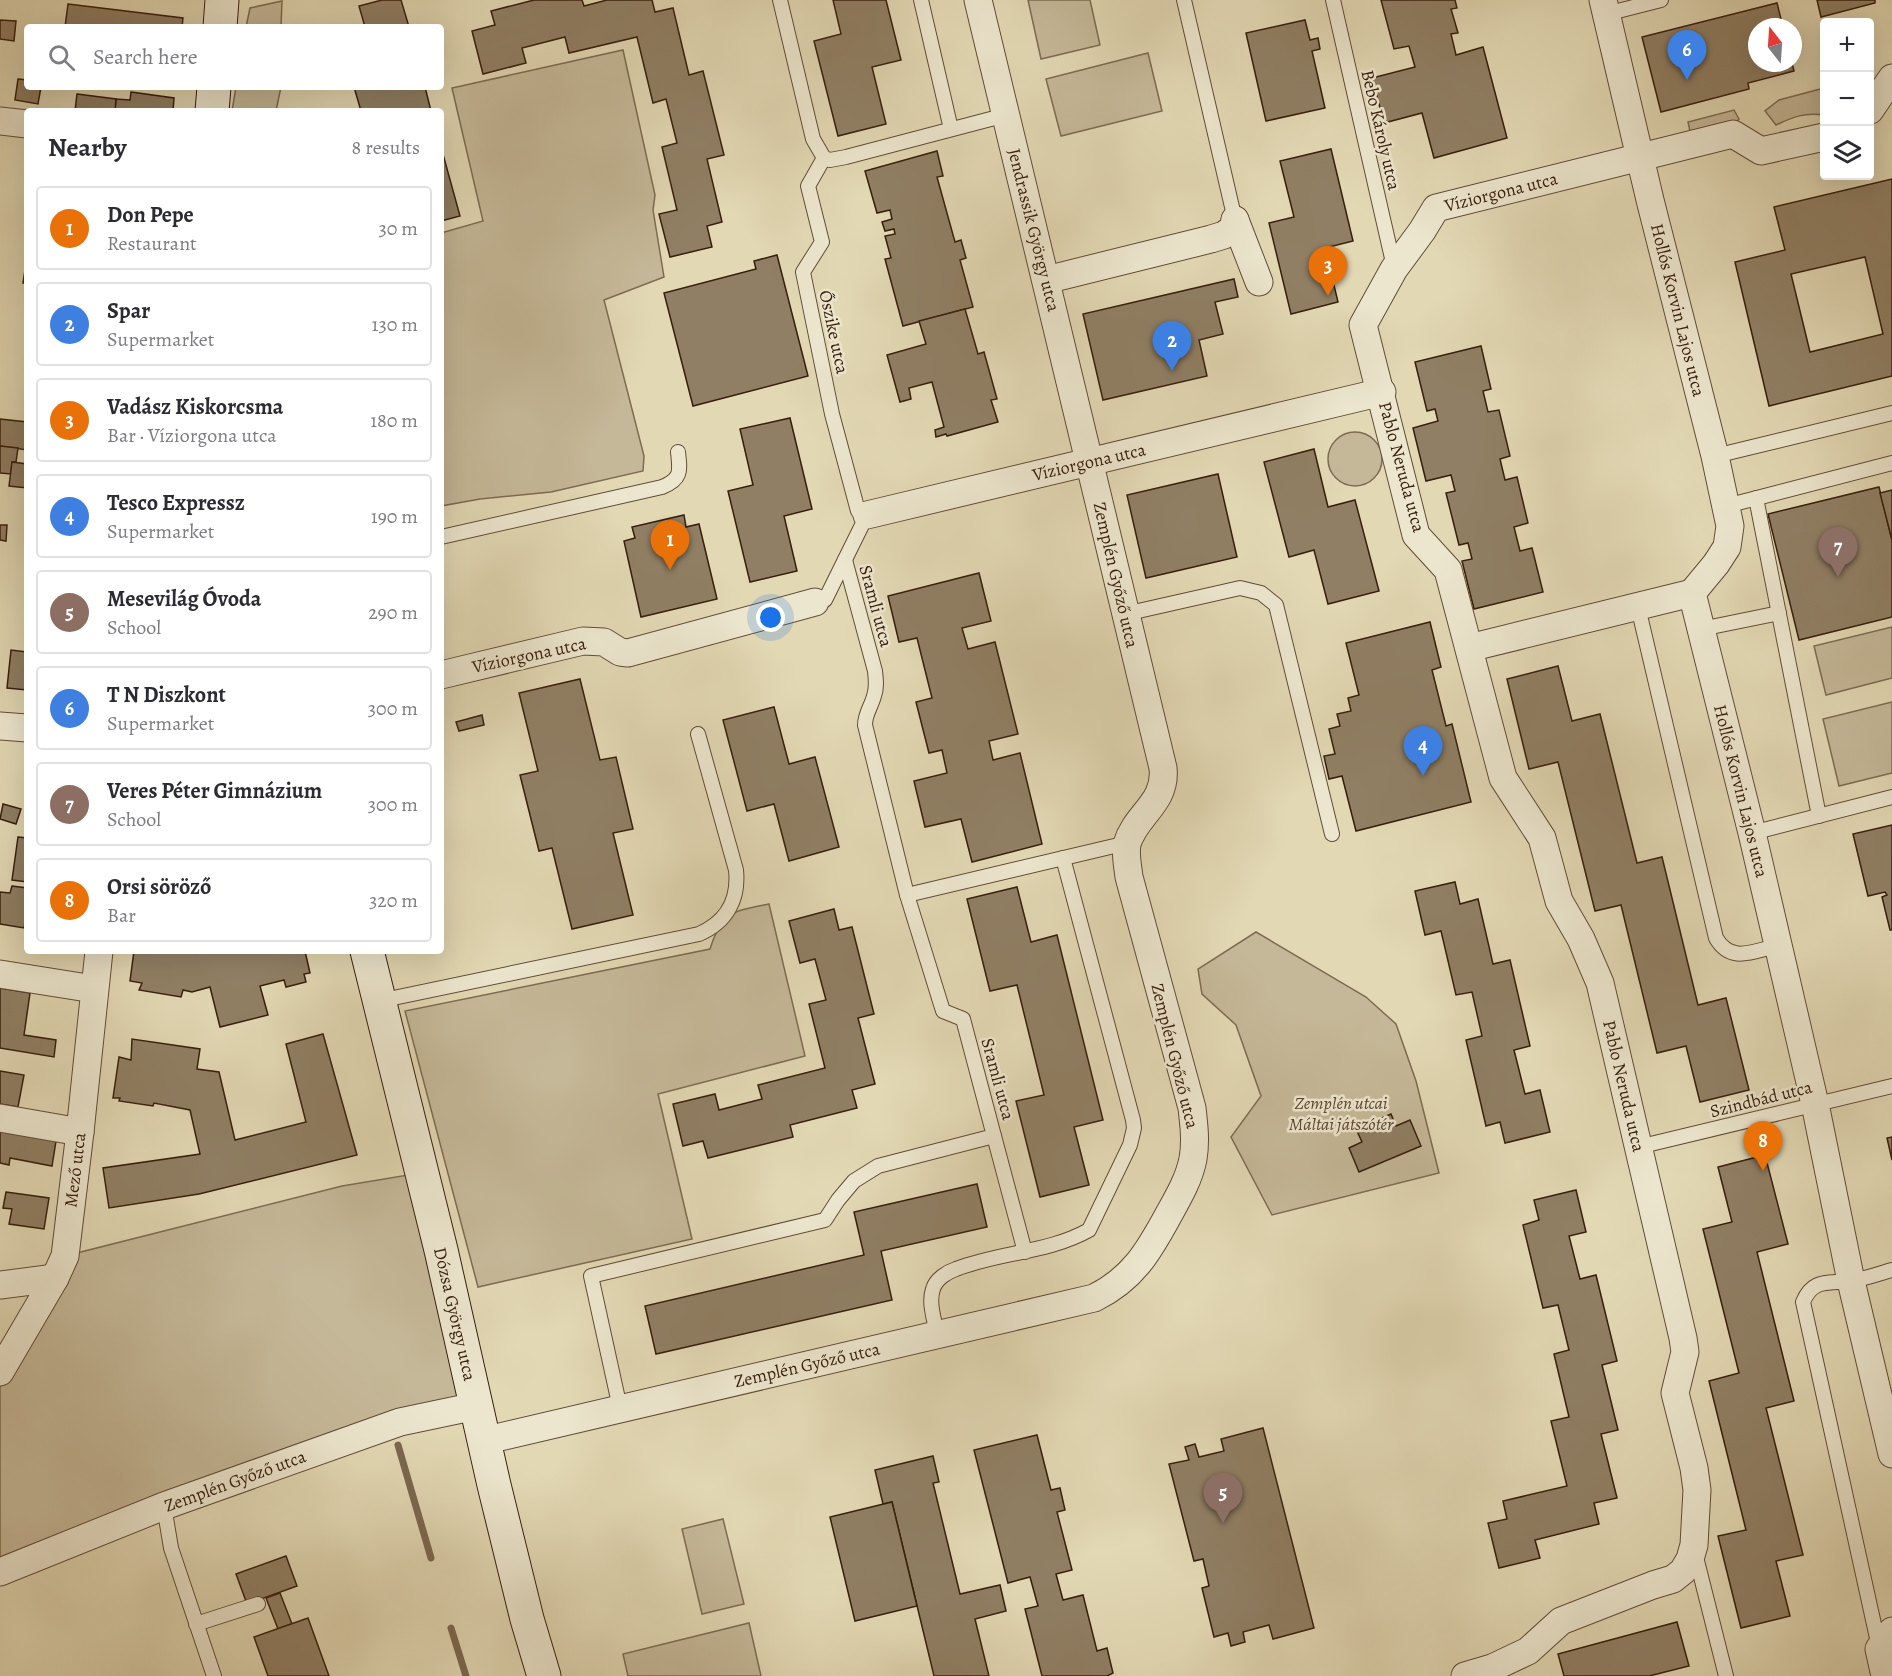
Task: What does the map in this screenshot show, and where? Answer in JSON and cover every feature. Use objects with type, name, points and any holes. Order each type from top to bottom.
[{"type":"street","points":[[219,24],[222,0]]},
{"type":"street","name":"Jendrassik György utca","points":[[978,0],[1089,461]]},
{"type":"street","name":"Hollós Korvin Lajos utca","points":[[1604,7],[1715,456],[1730,526],[1727,547],[1692,593],[1752,832],[1815,1104],[1851,1281],[1892,1454]]},
{"type":"street","points":[[1874,103],[1892,78]]},
{"type":"street","points":[[212,108],[214,90]]},
{"type":"street","points":[[0,121],[24,124]]},
{"type":"street","name":"Víziorgona utca","points":[[867,515],[1382,392],[1363,325],[1394,269],[1436,208],[1638,148],[1733,134],[1761,151],[1820,138]]},
{"type":"street","points":[[1046,280],[1224,235],[1234,228],[1235,220]]},
{"type":"street","points":[[1235,220],[1260,282]]},
{"type":"street","name":"Pablo Neruda utca","points":[[1382,392],[1416,534],[1448,570],[1503,778],[1542,838],[1558,901],[1581,939],[1600,983],[1685,1352],[1675,1393],[1694,1468],[1697,1490],[1694,1545],[1683,1571],[1673,1580],[1653,1585],[1561,1621],[1528,1652],[1492,1668],[1465,1676]]},
{"type":"street","name":"Zemplén Győző utca","points":[[483,1441],[1094,1298],[1113,1289],[1134,1269],[1150,1249],[1184,1186],[1195,1145],[1192,1108],[1129,878],[1126,852],[1128,843],[1158,796],[1164,778],[1089,461]]},
{"type":"street","points":[[1469,648],[1692,593]]},
{"type":"street","name":"Víziorgona utca","points":[[444,674],[583,641],[604,642],[620,652],[628,653],[815,602]]},
{"type":"street","points":[[0,726],[24,728]]},
{"type":"street","name":"Mező utca","points":[[0,1372],[56,1278],[64,1256],[99,954]]},
{"type":"street","name":"Dózsa György utca","points":[[368,954],[441,1250],[483,1441],[527,1619],[544,1676]]},
{"type":"street","points":[[0,974],[94,989]]},
{"type":"street","points":[[0,1118],[80,1132]]},
{"type":"street","points":[[0,1285],[56,1278]]},
{"type":"street","name":"Zemplén Győző utca","points":[[0,1572],[164,1506],[400,1422],[476,1406]]},
{"type":"street","points":[[1885,1676],[1886,1640]]},
{"type":"lane","points":[[780,0],[813,139],[824,158],[830,160],[846,157],[1006,115]]},
{"type":"lane","points":[[921,0],[951,129]]},
{"type":"lane","points":[[1184,0],[1235,220]]},
{"type":"lane","name":"Bebo Károly utca","points":[[1333,0],[1394,269]]},
{"type":"lane","points":[[1604,7],[1660,0]]},
{"type":"lane","name":"Őszike utca","points":[[824,158],[807,186],[822,242],[803,272],[832,414],[858,511],[867,515]]},
{"type":"lane","points":[[1715,456],[1892,413]]},
{"type":"lane","points":[[444,536],[662,487],[673,483],[677,477],[680,469],[678,452]]},
{"type":"lane","points":[[1726,506],[1892,463]]},
{"type":"lane","points":[[1755,498],[1819,816]]},
{"type":"lane","name":"Víziorgona utca","points":[[815,602],[825,600],[867,515]]},
{"type":"lane","name":"Sramli utca","points":[[620,1408],[591,1276],[825,1220],[854,1181],[878,1166],[994,1136],[963,1019],[943,1011],[907,895],[866,725],[865,715],[876,687],[875,671],[844,560]]},
{"type":"lane","points":[[1125,614],[1240,588],[1261,593],[1276,605],[1332,834]]},
{"type":"lane","points":[[1638,607],[1716,938],[1722,949],[1737,955],[1778,946]]},
{"type":"lane","points":[[1701,629],[1779,613]]},
{"type":"lane","points":[[379,1001],[699,934],[710,929],[732,906],[737,884],[736,870],[698,734]]},
{"type":"lane","points":[[1752,832],[1892,797]]},
{"type":"lane","points":[[907,895],[1128,843]]},
{"type":"lane","points":[[937,1335],[932,1302],[932,1290],[936,1281],[958,1268],[1055,1245],[1089,1230],[1130,1145],[1134,1128],[1063,858]]},
{"type":"lane","name":"Szindbád utca","points":[[1638,1147],[1892,1086]]},
{"type":"lane","points":[[994,1136],[1024,1252]]},
{"type":"lane","points":[[1886,1640],[1803,1302],[1807,1291],[1816,1285],[1851,1281],[1892,1270]]},
{"type":"lane","points":[[164,1506],[171,1548],[214,1676]]},
{"type":"lane","points":[[1694,1545],[1726,1676]]},
{"type":"lane","points":[[196,1624],[258,1604]]},
{"type":"green space","points":[[1028,0],[1090,0],[1100,45],[1041,59]]},
{"type":"green space","points":[[282,1],[281,24],[247,24],[250,8]]},
{"type":"green space","points":[[623,50],[655,195],[653,210],[664,277],[604,300],[644,456],[643,471],[551,492],[480,499],[444,505],[444,232],[483,221],[452,88]]},
{"type":"green space","points":[[1148,53],[1162,111],[1061,136],[1046,79]]},
{"type":"green space","points":[[1820,89],[1820,115],[1799,116],[1776,125],[1765,111],[1779,100]]},
{"type":"green space","points":[[236,90],[280,90],[277,108],[232,108]]},
{"type":"green space","points":[[1734,110],[1739,119],[1734,124],[1691,136],[1688,122]]},
{"type":"green space","points":[[1355,432],[1365,434],[1374,440],[1380,449],[1382,459],[1380,469],[1374,478],[1365,484],[1355,486],[1345,484],[1336,478],[1330,469],[1328,459],[1330,449],[1336,440],[1345,434]]},
{"type":"green space","points":[[1892,627],[1892,678],[1826,695],[1814,646]]},
{"type":"green space","points":[[1892,702],[1892,773],[1839,786],[1823,719]]},
{"type":"green space","points":[[769,904],[805,1056],[658,1094],[692,1239],[478,1287],[405,1011],[710,949],[719,927],[731,915],[738,911]]},
{"type":"green space","name":"Zemplén utcai Máltai játszótér","points":[[1256,932],[1366,997],[1396,1024],[1416,1081],[1439,1173],[1272,1215],[1231,1137],[1261,1096],[1236,1025],[1202,994],[1198,969]]},
{"type":"green space","points":[[408,1175],[475,1405],[0,1571],[0,1373],[65,1256],[342,1186]]},
{"type":"green space","points":[[723,1519],[744,1604],[702,1614],[682,1529]]},
{"type":"green space","points":[[749,1623],[761,1676],[628,1676],[623,1654]]},
{"type":"building","points":[[382,0],[401,0],[408,24],[364,24],[359,6]]},
{"type":"building","points":[[534,0],[582,0],[584,6],[607,0],[652,0],[655,12],[673,8],[689,75],[703,71],[724,155],[707,159],[722,222],[707,226],[712,247],[670,257],[659,214],[677,210],[662,147],[677,143],[666,99],[653,103],[637,37],[569,53],[565,37],[522,48],[526,63],[483,74],[472,31],[495,25],[491,11]]},
{"type":"building","points":[[833,0],[886,0],[901,60],[872,67],[886,124],[838,136],[814,41],[841,34]]},
{"type":"building","points":[[1381,0],[1455,0],[1457,8],[1451,9],[1458,33],[1451,34],[1456,55],[1483,47],[1507,138],[1434,158],[1422,113],[1384,123],[1372,78],[1415,67],[1409,46],[1394,49]]},
{"type":"building","points":[[1817,0],[1875,0],[1875,3],[1821,17]]},
{"type":"building","points":[[1777,3],[1781,18],[1748,18],[1748,72],[1790,72],[1748,83],[1749,89],[1661,112],[1642,37]]},
{"type":"building","points":[[68,4],[183,18],[182,24],[65,24]]},
{"type":"building","points":[[0,20],[16,21],[14,41],[0,39]]},
{"type":"building","points":[[1305,20],[1310,40],[1318,38],[1320,49],[1312,51],[1325,108],[1266,121],[1246,33]]},
{"type":"building","points":[[18,79],[24,80],[24,90],[40,90],[38,104],[15,100]]},
{"type":"building","points":[[355,90],[426,90],[430,108],[360,108]]},
{"type":"building","points":[[131,92],[174,98],[173,108],[115,108],[116,99],[130,100]]},
{"type":"building","points":[[77,94],[116,99],[115,108],[75,108]]},
{"type":"building","points":[[1331,149],[1353,241],[1325,248],[1338,302],[1291,314],[1269,223],[1294,217],[1280,161]]},
{"type":"building","points":[[937,151],[943,176],[937,177],[955,242],[961,240],[966,258],[960,260],[973,307],[903,326],[885,259],[891,258],[885,236],[895,234],[894,229],[885,231],[882,222],[892,219],[890,210],[877,213],[865,171]]},
{"type":"building","points":[[444,158],[460,216],[444,220]]},
{"type":"building","points":[[1892,179],[1892,376],[1769,406],[1735,262],[1785,250],[1774,207]],"holes":[[[1865,257],[1883,334],[1810,352],[1791,274]]]},
{"type":"building","points":[[777,255],[808,376],[693,406],[664,293],[756,269],[754,261]]},
{"type":"building","points":[[1234,279],[1238,297],[1215,302],[1223,334],[1199,340],[1207,376],[1103,400],[1083,314]]},
{"type":"building","points":[[965,309],[978,354],[984,352],[997,399],[991,400],[998,422],[936,437],[935,430],[944,427],[932,382],[909,388],[911,399],[900,402],[887,355],[926,344],[919,321]]},
{"type":"building","points":[[1481,346],[1491,389],[1483,391],[1488,412],[1499,410],[1510,456],[1500,459],[1505,480],[1517,477],[1528,523],[1514,527],[1520,551],[1532,548],[1543,592],[1474,609],[1462,561],[1472,559],[1468,543],[1459,545],[1446,493],[1455,491],[1451,475],[1426,481],[1413,428],[1438,421],[1435,409],[1427,411],[1415,362]]},
{"type":"building","points":[[790,418],[812,509],[784,516],[797,571],[750,582],[728,491],[753,485],[740,429]]},
{"type":"building","points":[[0,419],[24,422],[24,450],[0,446]]},
{"type":"building","points":[[0,446],[18,448],[16,462],[12,462],[11,474],[0,473]]},
{"type":"building","points":[[1314,449],[1328,507],[1355,500],[1379,591],[1328,604],[1314,550],[1289,557],[1264,462]]},
{"type":"building","points":[[12,462],[24,464],[24,488],[9,486]]},
{"type":"building","points":[[1218,474],[1237,557],[1146,578],[1127,495]]},
{"type":"building","points":[[1879,487],[1892,540],[1892,617],[1799,640],[1768,514]]},
{"type":"building","points":[[1892,490],[1892,540],[1880,493]]},
{"type":"building","points":[[684,515],[686,527],[699,524],[717,599],[641,617],[624,541],[635,538],[632,527]]},
{"type":"building","points":[[0,525],[7,525],[6,541],[0,540]]},
{"type":"building","points":[[979,573],[991,621],[962,628],[968,649],[995,642],[1018,734],[989,741],[993,760],[1020,753],[1042,844],[972,862],[961,819],[925,827],[914,781],[947,773],[942,750],[929,753],[916,702],[932,698],[917,638],[899,642],[888,596]]},
{"type":"building","points":[[1430,622],[1441,667],[1432,670],[1446,726],[1452,724],[1471,802],[1356,831],[1342,776],[1329,779],[1324,756],[1335,754],[1329,729],[1340,726],[1337,714],[1351,711],[1348,698],[1359,695],[1346,643]]},
{"type":"building","points":[[11,650],[24,652],[24,690],[7,688]]},
{"type":"building","points":[[1558,666],[1572,721],[1600,714],[1637,863],[1662,857],[1698,1005],[1726,998],[1749,1090],[1700,1102],[1686,1046],[1657,1053],[1621,905],[1595,911],[1558,762],[1529,769],[1507,679]]},
{"type":"building","points":[[580,679],[600,760],[616,757],[633,829],[613,833],[633,915],[572,929],[552,848],[539,851],[520,775],[538,771],[519,693]]},
{"type":"building","points":[[774,707],[789,764],[815,757],[839,847],[789,861],[774,804],[747,811],[723,720]]},
{"type":"building","points":[[482,715],[484,725],[459,731],[456,722]]},
{"type":"building","points":[[3,804],[21,809],[16,824],[0,819]]},
{"type":"building","points":[[1892,825],[1892,930],[1890,930],[1882,897],[1887,895],[1885,892],[1868,896],[1853,834]]},
{"type":"building","points":[[18,837],[24,838],[24,882],[12,880]]},
{"type":"building","points":[[1455,882],[1460,904],[1478,899],[1493,964],[1510,960],[1530,1046],[1514,1050],[1525,1094],[1540,1090],[1550,1132],[1505,1143],[1500,1122],[1486,1126],[1466,1040],[1482,1036],[1472,992],[1456,995],[1441,931],[1425,935],[1415,891]]},
{"type":"building","points":[[12,886],[24,888],[24,928],[0,924],[0,892],[10,893]]},
{"type":"building","points":[[1017,887],[1031,942],[1057,935],[1103,1120],[1074,1127],[1089,1185],[1040,1197],[1016,1101],[1044,1095],[1017,985],[990,991],[967,899]]},
{"type":"building","points":[[834,909],[839,930],[852,927],[874,1014],[858,1018],[875,1084],[852,1090],[857,1108],[790,1125],[793,1137],[708,1158],[703,1141],[683,1146],[673,1104],[715,1094],[719,1110],[762,1099],[758,1085],[825,1068],[809,1004],[826,1000],[815,959],[800,963],[789,921]]},
{"type":"building","points":[[134,954],[306,954],[310,973],[304,974],[306,982],[286,987],[284,980],[260,986],[268,1015],[220,1027],[210,987],[192,992],[183,990],[181,997],[139,990],[142,983],[130,981]]},
{"type":"building","points":[[0,988],[30,993],[24,1035],[56,1040],[54,1057],[0,1048]]},
{"type":"building","points":[[323,1034],[357,1155],[199,1194],[109,1208],[103,1168],[200,1154],[190,1110],[154,1103],[153,1106],[119,1101],[120,1098],[113,1098],[119,1057],[131,1060],[132,1039],[200,1049],[197,1069],[219,1072],[235,1140],[306,1122],[286,1044]]},
{"type":"building","points":[[0,1071],[24,1075],[18,1107],[0,1104]]},
{"type":"building","points":[[1391,1114],[1396,1126],[1410,1120],[1421,1146],[1359,1172],[1349,1148],[1362,1142],[1356,1129]]},
{"type":"building","points":[[0,1131],[56,1141],[52,1166],[10,1158],[9,1165],[0,1163]]},
{"type":"building","points":[[1892,1137],[1892,1160],[1887,1138]]},
{"type":"building","points":[[1765,1155],[1788,1244],[1757,1252],[1794,1401],[1766,1408],[1803,1555],[1776,1561],[1790,1616],[1741,1628],[1718,1536],[1746,1530],[1709,1381],[1739,1373],[1703,1229],[1732,1222],[1718,1167]]},
{"type":"building","points":[[977,1184],[987,1227],[881,1251],[892,1300],[656,1354],[645,1306],[864,1255],[854,1212]]},
{"type":"building","points":[[1576,1190],[1586,1232],[1569,1236],[1580,1279],[1596,1275],[1617,1361],[1602,1365],[1618,1430],[1601,1434],[1617,1498],[1594,1503],[1599,1524],[1535,1540],[1540,1558],[1499,1568],[1488,1523],[1507,1519],[1503,1501],[1567,1486],[1551,1421],[1569,1417],[1554,1354],[1569,1350],[1558,1305],[1543,1308],[1523,1225],[1539,1220],[1534,1200]]},
{"type":"building","points":[[6,1192],[49,1198],[44,1229],[9,1224],[12,1209],[3,1208]]},
{"type":"building","points":[[1263,1428],[1314,1628],[1273,1639],[1269,1625],[1243,1632],[1245,1642],[1231,1646],[1228,1633],[1214,1637],[1202,1588],[1209,1586],[1203,1559],[1194,1561],[1169,1464],[1189,1460],[1185,1447],[1195,1444],[1199,1457],[1224,1451],[1221,1439]]},
{"type":"building","points":[[1037,1435],[1051,1490],[1060,1488],[1065,1510],[1057,1512],[1072,1570],[1056,1574],[1063,1600],[1083,1595],[1097,1651],[1107,1648],[1113,1673],[1107,1676],[1042,1676],[1025,1609],[1038,1606],[1030,1577],[1008,1583],[974,1450]]},
{"type":"building","points":[[933,1456],[939,1482],[933,1483],[960,1594],[1000,1585],[1006,1611],[975,1619],[989,1676],[934,1676],[892,1502],[883,1504],[875,1470]]},
{"type":"building","points":[[892,1502],[917,1606],[855,1621],[830,1517]]},
{"type":"building","points":[[286,1556],[297,1586],[247,1604],[236,1574]]},
{"type":"building","points":[[280,1593],[292,1624],[278,1629],[266,1598]]},
{"type":"building","points":[[308,1618],[329,1676],[268,1676],[254,1637]]},
{"type":"building","points":[[1677,1622],[1689,1666],[1649,1676],[1564,1676],[1558,1654]]},
{"type":"waterway","points":[[398,1445],[431,1558]]},
{"type":"waterway","points":[[451,1628],[466,1676]]},
{"type":"place","name":"T N Diszkont","points":[[1687,80]]},
{"type":"place","name":"Vadász Kiskorcsma","points":[[1328,296]]},
{"type":"place","name":"Spar","points":[[1172,371]]},
{"type":"place","name":"Don Pepe","points":[[670,570]]},
{"type":"place","name":"Veres Péter Gimnázium","points":[[1838,577]]},
{"type":"place","name":"Tesco Expressz","points":[[1423,776]]},
{"type":"place","name":"Orsi söröző","points":[[1763,1171]]},
{"type":"place","name":"Mesevilág Óvoda","points":[[1223,1523]]}]
